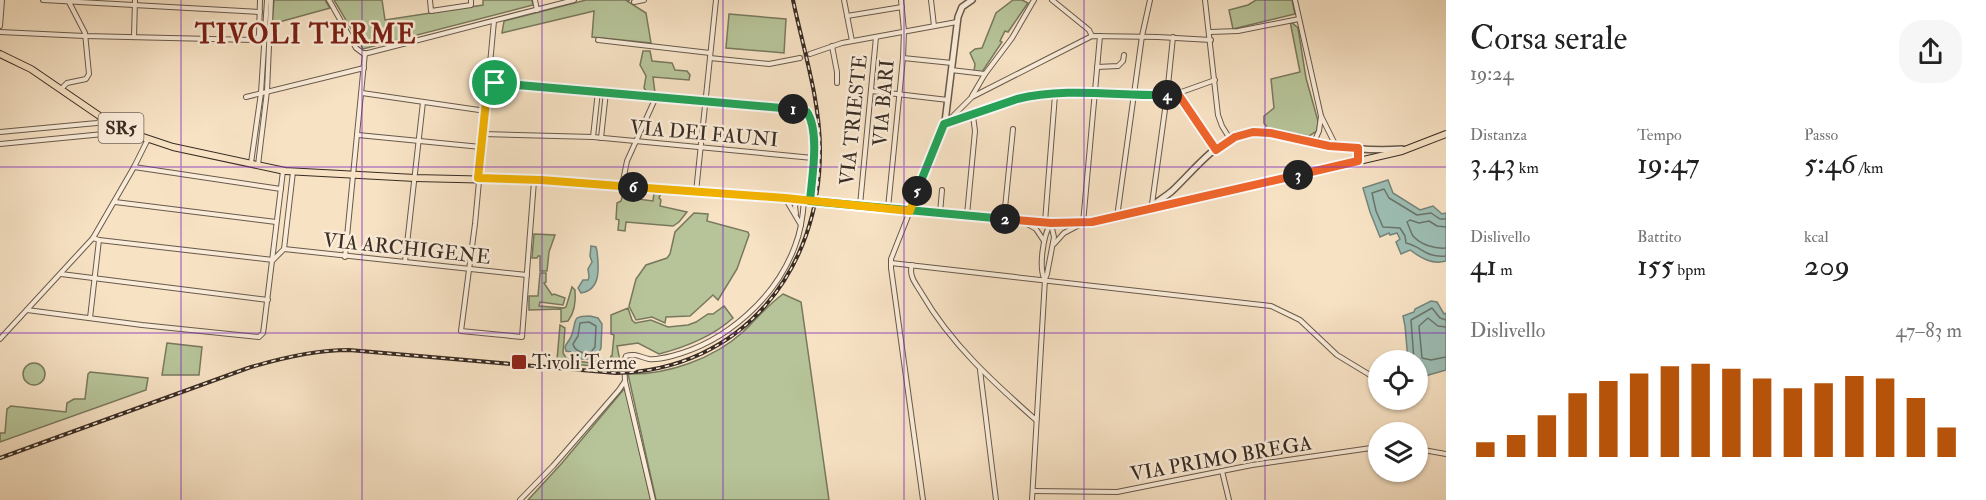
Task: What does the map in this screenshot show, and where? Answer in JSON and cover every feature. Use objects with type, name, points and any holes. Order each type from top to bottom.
[{"type":"main road","name":"SR5","points":[[0,54],[31,69],[104,119],[148,140],[283,171],[415,178],[534,180],[785,198],[1048,223],[1083,223],[1144,212],[1402,151],[1446,134]]},
{"type":"street","points":[[0,26],[2,0]]},
{"type":"street","points":[[43,0],[260,12]]},
{"type":"street","points":[[134,37],[135,0]]},
{"type":"street","points":[[163,8],[164,0]]},
{"type":"street","points":[[0,32],[257,39],[260,0]]},
{"type":"street","points":[[255,165],[267,91],[269,0]]},
{"type":"street","points":[[255,165],[269,0]]},
{"type":"street","points":[[329,0],[364,66]]},
{"type":"street","points":[[430,0],[431,11],[471,6],[471,0]]},
{"type":"street","points":[[535,0],[537,10]]},
{"type":"street","points":[[356,48],[360,53],[365,53],[574,0]]},
{"type":"street","points":[[634,2],[644,0]]},
{"type":"street","points":[[696,192],[716,0]]},
{"type":"street","points":[[844,0],[852,41]]},
{"type":"street","name":"VIA BARI","points":[[888,209],[903,58],[904,32],[901,0]]},
{"type":"street","points":[[931,0],[934,26]]},
{"type":"street","points":[[923,500],[891,263],[944,124],[957,22],[961,8],[971,0]]},
{"type":"street","points":[[944,124],[972,97],[1010,41],[1034,0]]},
{"type":"street","points":[[1052,0],[1089,30],[1092,36]]},
{"type":"street","points":[[1116,218],[1142,36],[1150,0]]},
{"type":"street","points":[[1205,0],[1219,120],[1230,139]]},
{"type":"street","points":[[1295,0],[1321,116],[1337,147]]},
{"type":"street","points":[[61,89],[67,83],[88,78],[86,36],[69,1]]},
{"type":"street","points":[[847,16],[902,7]]},
{"type":"street","points":[[1210,32],[1238,31],[1299,19]]},
{"type":"street","points":[[494,21],[461,330],[522,337],[534,180]]},
{"type":"street","points":[[810,54],[852,41],[957,22]]},
{"type":"street","points":[[972,97],[1092,36],[1211,40]]},
{"type":"street","points":[[1051,249],[1062,235],[1083,223],[1100,36]]},
{"type":"street","name":"VIA TRIESTE","points":[[860,206],[876,37]]},
{"type":"street","points":[[1152,204],[1173,37]]},
{"type":"street","points":[[598,40],[769,63],[800,57]]},
{"type":"street","points":[[832,46],[837,84]]},
{"type":"street","points":[[345,256],[365,53]]},
{"type":"street","points":[[1097,68],[1118,66],[1123,61],[1124,55]]},
{"type":"street","points":[[903,58],[986,74]]},
{"type":"street","points":[[246,97],[364,66]]},
{"type":"street","points":[[944,124],[1019,99],[1095,93],[1178,94],[1215,80]]},
{"type":"street","points":[[488,82],[807,112],[813,130],[813,158],[801,226],[788,262],[769,290],[748,314],[718,337],[687,352],[655,359],[636,354],[628,355],[624,360],[625,381],[653,500]]},
{"type":"street","points":[[593,137],[598,91]]},
{"type":"street","points":[[871,91],[948,100]]},
{"type":"street","points":[[601,138],[606,92]]},
{"type":"street","points":[[362,93],[486,111]]},
{"type":"street","points":[[1178,94],[1216,150]]},
{"type":"street","points":[[1045,279],[1042,273],[1048,223],[1055,95]]},
{"type":"street","points":[[622,186],[624,169],[656,97]]},
{"type":"street","points":[[405,262],[423,102]]},
{"type":"street","points":[[967,216],[975,131],[973,116]]},
{"type":"street","points":[[1314,142],[1319,131],[1321,116]]},
{"type":"street","points":[[0,132],[97,123],[104,119]]},
{"type":"street","points":[[95,135],[97,123]]},
{"type":"street","points":[[1004,219],[1013,129]]},
{"type":"street","points":[[1144,212],[1166,196],[1216,150],[1230,139],[1242,134],[1256,132],[1337,147],[1398,149],[1421,145]]},
{"type":"street","points":[[0,144],[116,133],[134,139],[148,140],[93,238],[0,339]]},
{"type":"street","name":"VIA DEI FAUNI","points":[[483,134],[593,137],[813,158]]},
{"type":"street","points":[[358,135],[482,147]]},
{"type":"street","points":[[1323,144],[1329,135]]},
{"type":"street","points":[[1358,148],[1358,161]]},
{"type":"street","points":[[134,168],[280,189]]},
{"type":"street","points":[[27,310],[261,336],[268,300],[283,171]]},
{"type":"street","points":[[273,260],[284,249],[293,172]]},
{"type":"street","points":[[940,213],[942,190]]},
{"type":"street","points":[[1171,191],[1172,198],[1177,203]]},
{"type":"street","points":[[1166,206],[1171,191]]},
{"type":"street","points":[[1166,196],[1166,206]]},
{"type":"street","points":[[785,198],[801,226]]},
{"type":"street","points":[[796,218],[795,206],[804,200]]},
{"type":"street","points":[[115,202],[276,222]]},
{"type":"street","points":[[1021,220],[1036,229],[1044,242]]},
{"type":"street","points":[[1032,500],[1045,279],[1054,234],[1048,223]]},
{"type":"street","points":[[93,238],[273,260]]},
{"type":"street","points":[[90,318],[99,240]]},
{"type":"street","name":"VIA ARCHIGENE","points":[[284,249],[527,275]]},
{"type":"street","points":[[891,263],[1273,306],[1300,320],[1337,355],[1368,374]]},
{"type":"street","points":[[912,265],[911,276],[936,318],[980,370],[1036,420]]},
{"type":"street","points":[[60,274],[268,300]]},
{"type":"street","points":[[980,370],[996,500]]},
{"type":"street","points":[[520,500],[553,466],[625,381]]},
{"type":"street","name":"VIA PRIMO BREGA","points":[[1033,491],[1116,492],[1252,465],[1368,448]]},
{"type":"street","points":[[1428,451],[1446,454]]},
{"type":"street","points":[[1222,471],[1229,500]]},
{"type":"green space","points":[[274,0],[325,0],[330,8],[272,24]]},
{"type":"green space","points":[[334,0],[382,0],[385,20],[483,5],[483,0],[532,0],[533,5],[363,49]]},
{"type":"green space","points":[[586,0],[630,0],[627,1],[646,13],[651,43],[592,37],[594,11],[502,33],[504,21]]},
{"type":"green space","points":[[1013,0],[1028,3],[1008,32],[1005,31],[1000,41],[1002,42],[982,72],[974,71],[975,64],[970,53],[982,48],[996,13]]},
{"type":"green space","points":[[1256,0],[1292,0],[1295,14],[1233,29],[1229,10],[1248,5]]},
{"type":"green space","points":[[729,14],[786,19],[784,53],[726,48]]},
{"type":"green space","points":[[1290,21],[1298,28],[1306,78],[1318,121],[1317,131],[1309,136],[1268,129],[1264,123],[1264,116],[1274,108],[1271,79],[1300,72]]},
{"type":"green space","points":[[643,51],[650,51],[652,61],[672,63],[675,70],[687,71],[690,75],[689,80],[653,77],[655,93],[647,92],[644,88],[646,76],[640,65]]},
{"type":"green space","points":[[654,193],[661,193],[660,206],[687,212],[679,222],[673,226],[626,222],[625,231],[618,230],[617,203],[622,197],[653,201]]},
{"type":"green space","points":[[694,213],[708,214],[707,221],[748,232],[749,235],[737,269],[718,300],[713,295],[690,316],[666,317],[665,323],[652,317],[636,320],[629,306],[636,279],[646,265],[667,258],[675,232]]},
{"type":"green space","points":[[534,234],[555,235],[549,252],[547,271],[540,271],[540,256],[532,258]]},
{"type":"green space","points":[[540,273],[546,273],[544,283],[552,295],[565,298],[563,305],[540,302],[539,306],[564,308],[572,287],[575,290],[574,306],[568,321],[561,322],[561,309],[529,310],[529,296],[538,296]]},
{"type":"green space","points":[[783,294],[801,302],[829,500],[656,500],[628,374],[658,372],[689,364],[718,350],[743,332]]},
{"type":"green space","points":[[724,306],[733,318],[707,336],[679,348],[659,354],[638,343],[617,346],[620,361],[605,361],[604,368],[557,360],[560,325],[565,328],[563,353],[566,358],[591,363],[602,359],[610,360],[612,356],[614,335],[611,334],[611,315],[628,308],[635,323],[651,320],[668,327],[696,322]]},
{"type":"green space","points":[[167,343],[202,347],[199,375],[162,375]]},
{"type":"green space","points":[[34,363],[42,366],[45,374],[42,382],[34,385],[26,382],[23,374],[26,366]]},
{"type":"green space","points":[[90,372],[148,378],[146,390],[0,442],[0,433],[5,433],[7,409],[11,406],[66,412],[67,403],[74,399],[85,399]]},
{"type":"green space","points":[[624,389],[651,500],[528,500],[562,463]]},
{"type":"water","points":[[1388,180],[1393,193],[1420,210],[1433,206],[1442,214],[1446,213],[1446,261],[1431,261],[1410,250],[1401,254],[1396,242],[1400,239],[1397,233],[1390,235],[1389,233],[1380,237],[1363,188]]},
{"type":"water","points":[[591,246],[596,247],[597,251],[597,277],[592,288],[581,293],[578,288],[583,280],[588,280],[589,277],[588,269],[592,262]]},
{"type":"water","points":[[1431,301],[1437,302],[1444,314],[1446,313],[1446,370],[1428,375],[1428,350],[1407,350],[1403,316],[1414,312],[1415,309]]},
{"type":"water","points":[[590,316],[598,318],[602,324],[601,348],[596,357],[578,358],[566,351],[565,347],[577,318]]},
{"type":"tunnel","points":[[800,58],[810,54]]},
{"type":"railway","points":[[0,458],[248,368],[311,353],[349,350],[616,373],[661,367],[701,354],[736,333],[766,305],[789,272],[806,235],[817,193],[820,149],[817,112],[793,0]]},
{"type":"place","name":"Tivoli Terme","points":[[519,362]]},
{"type":"district","name":"TIVOLI TERME","points":[[306,34]]},
{"type":"route","points":[[495,83],[488,82],[478,178],[541,180],[785,198],[810,201],[823,202],[910,211],[944,124],[1032,96],[1105,93],[1178,94],[1216,150],[1226,141],[1239,135],[1261,132],[1329,146],[1358,148],[1358,161],[1130,215],[1086,223],[1045,223],[910,211],[810,201],[813,130],[810,116],[804,111],[593,90],[495,83]]}]
